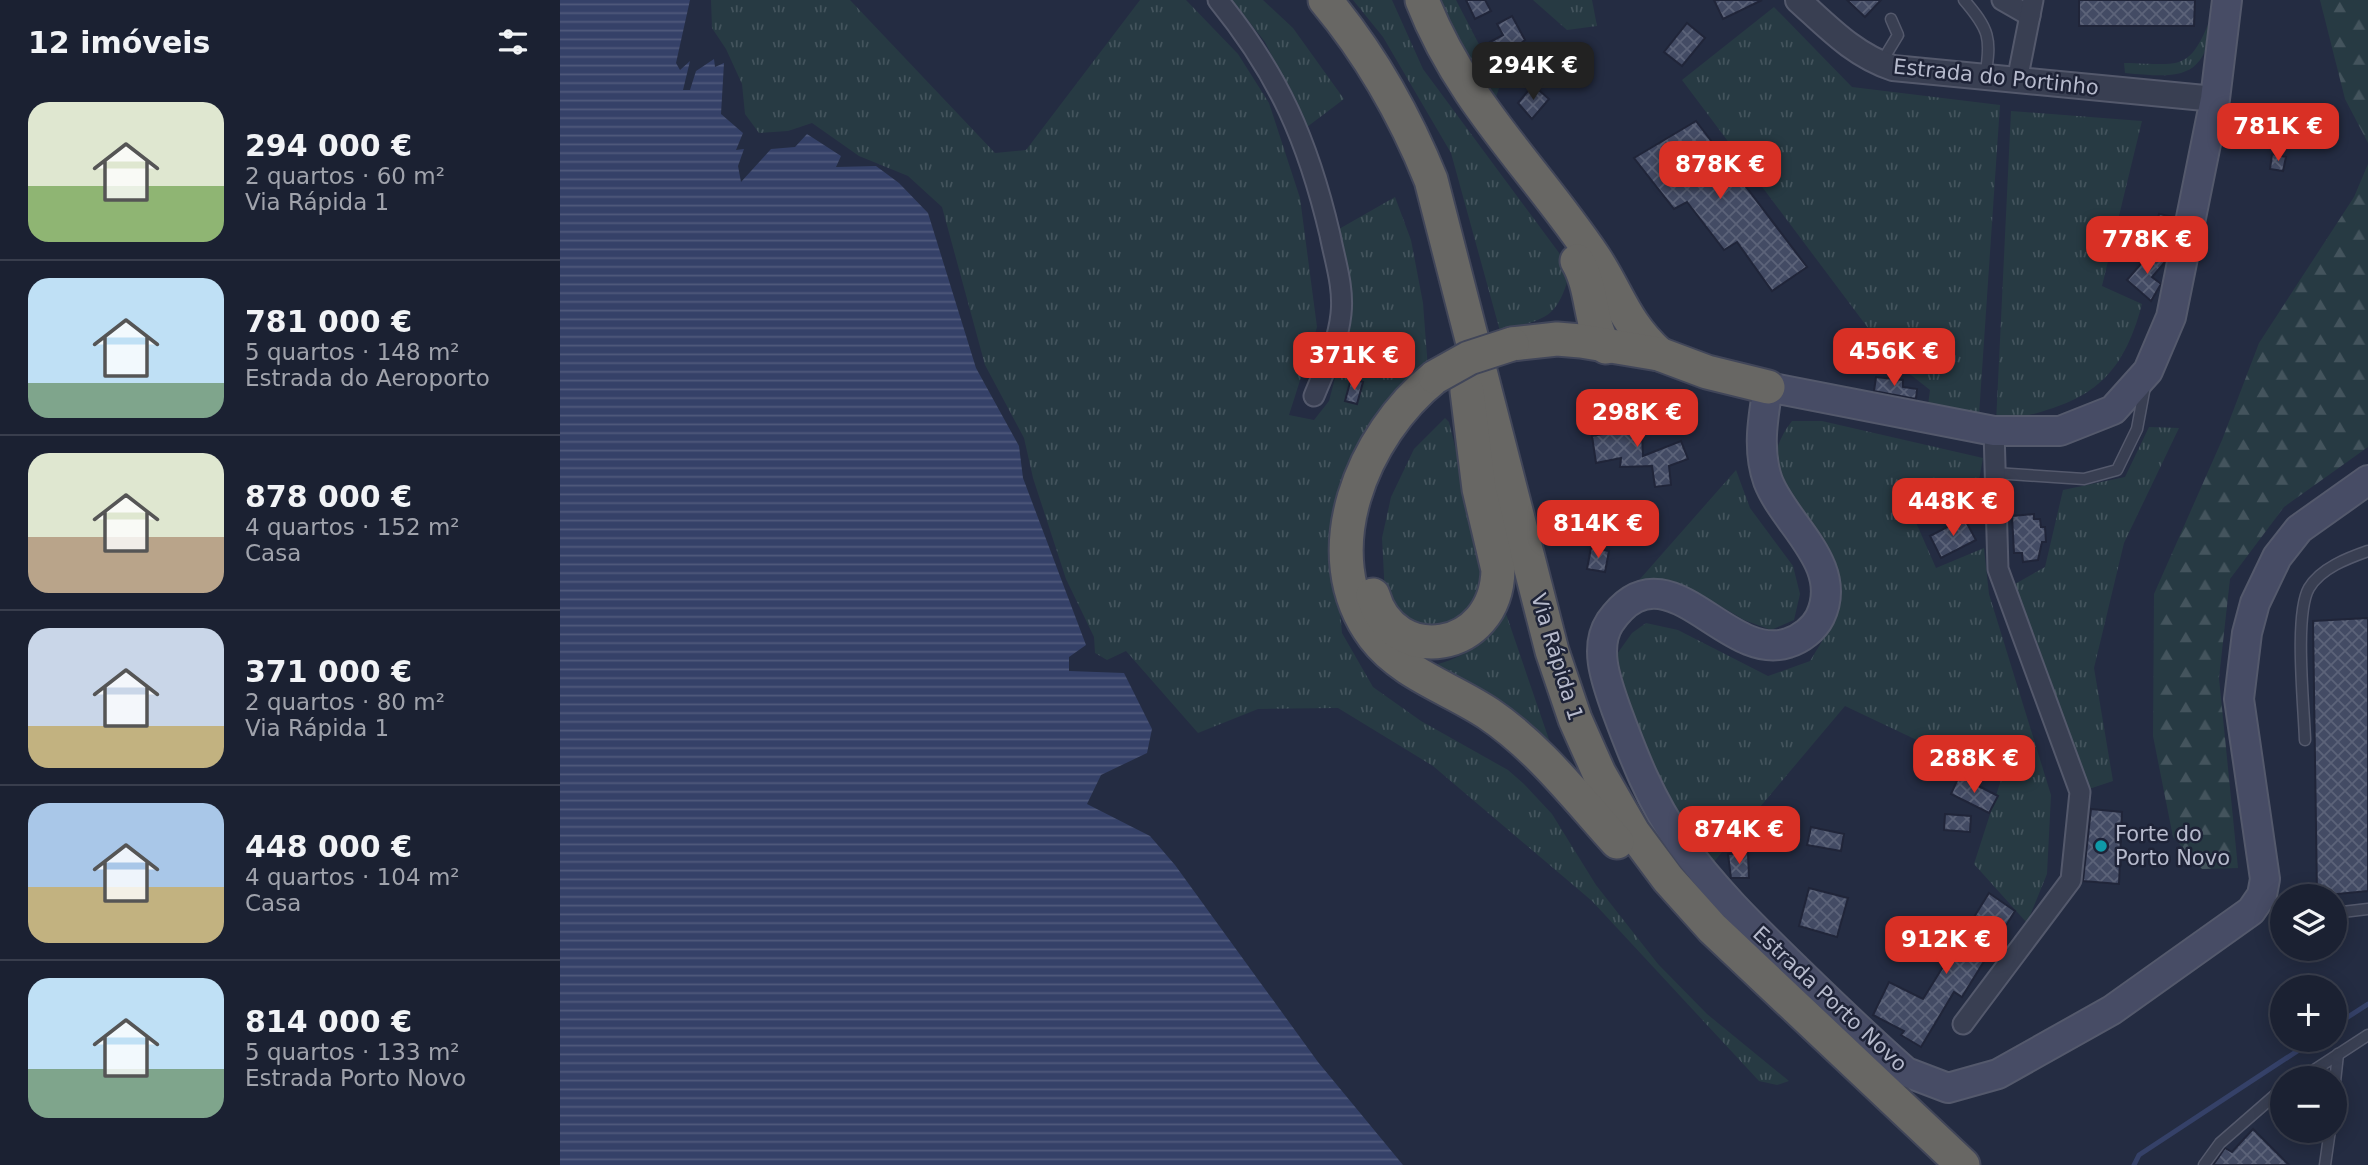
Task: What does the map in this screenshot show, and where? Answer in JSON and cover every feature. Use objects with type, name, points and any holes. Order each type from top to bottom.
[{"type":"highway","name":"Via Rápida 1","points":[[1300,0],[1350,65],[1383,120],[1405,167],[1430,244],[1447,388],[1534,662],[1568,755],[1617,842],[1654,892],[1698,941],[1917,1135],[1963,1165]]},
{"type":"highway","name":"Via Rápida 1","points":[[1325,0],[1366,51],[1384,80],[1403,114],[1431,180],[1552,651],[1575,719],[1599,772],[1633,832],[1697,912],[1917,1135],[1936,1165]]},
{"type":"highway","points":[[1405,0],[1426,49],[1492,149],[1603,294],[1659,354]]},
{"type":"highway","points":[[1422,0],[1439,43],[1470,93],[1594,257],[1603,294],[1596,331],[1605,352]]},
{"type":"highway","points":[[1513,353],[1558,339],[1580,320],[1603,294]]},
{"type":"highway","points":[[1558,339],[1655,369],[1707,372]]},
{"type":"highway","points":[[1447,388],[1479,489],[1498,570],[1497,584],[1480,622],[1460,637],[1441,641],[1408,635],[1382,615],[1370,584],[1365,535],[1375,483],[1386,458],[1409,424],[1447,388],[1469,358],[1513,353],[1659,354],[1707,372],[1768,387]]},
{"type":"highway","points":[[1447,388],[1404,405],[1389,422],[1367,461],[1358,485],[1348,544],[1351,580],[1361,614],[1387,652],[1490,714],[1527,745],[1617,842]]},
{"type":"main road","points":[[1768,387],[1994,431],[2060,430],[2088,422],[2113,410],[2148,371],[2171,317],[2215,99],[2227,0]]},
{"type":"main road","name":"Estrada Porto Novo","points":[[1768,387],[1761,425],[1767,479],[1778,502],[1819,561],[1825,576],[1825,599],[1819,620],[1797,640],[1765,646],[1742,639],[1681,598],[1668,595],[1641,598],[1626,606],[1609,623],[1602,652],[1606,681],[1646,783],[1679,841],[1732,907],[1898,1065],[1936,1086],[1948,1088],[1998,1074],[2112,1010],[2251,911],[2262,895],[2265,879],[2239,699],[2247,633],[2255,603],[2277,557],[2299,529],[2368,480]]},
{"type":"street","points":[[1218,0],[1252,42],[1279,86],[1305,146],[1320,193],[1342,288],[1336,344],[1314,396]]},
{"type":"street","name":"Estrada do Portinho","points":[[1798,0],[1849,47],[1881,63],[1985,78],[2215,99]]},
{"type":"street","points":[[2002,0],[2032,8],[2017,81]]},
{"type":"street","points":[[1963,1024],[2071,880],[2080,792],[1998,569],[1994,431]]},
{"type":"lane","points":[[1964,0],[1985,25],[1988,34],[1985,78]]},
{"type":"lane","points":[[1881,63],[1898,35],[1891,19]]},
{"type":"lane","points":[[1995,473],[2084,479],[2117,470],[2137,429],[2148,371]]},
{"type":"lane","points":[[2305,740],[2303,626],[2308,589],[2316,579],[2342,560],[2368,551]]},
{"type":"lane","points":[[2347,911],[2368,909]]},
{"type":"lane","points":[[2320,1066],[2368,1035]]},
{"type":"lane","points":[[2337,1066],[2338,1054]]},
{"type":"lane","points":[[2204,1165],[2220,1143],[2270,1099]]},
{"type":"lane","points":[[2325,1165],[2328,1143]]},
{"type":"green space","points":[[711,0],[850,0],[995,153],[1026,150],[1140,0],[1186,0],[1238,54],[1269,103],[1300,198],[1317,327],[1289,415],[1314,420],[1329,401],[1344,344],[1351,294],[1339,229],[1395,197],[1411,240],[1423,303],[1428,369],[1336,566],[1342,633],[1373,687],[1421,721],[1508,770],[1524,784],[1552,814],[1596,885],[1658,964],[1707,1014],[1789,1081],[1777,1085],[1759,1081],[1592,901],[1433,766],[1338,708],[1258,709],[1198,733],[1126,651],[1107,660],[1095,653],[1094,637],[1066,579],[1033,478],[1024,438],[985,365],[942,207],[908,176],[859,156],[812,123],[788,131],[759,133],[745,114],[742,84],[726,49],[712,28]]},
{"type":"green space","points":[[1232,0],[1263,0],[1293,28],[1344,99],[1307,127],[1265,42]]},
{"type":"green space","points":[[1353,0],[1392,0],[1423,69],[1571,269],[1555,308],[1540,319],[1500,331],[1451,153],[1383,37]]},
{"type":"green space","points":[[1438,0],[1456,0],[1500,85],[1496,97],[1448,23]]},
{"type":"green space","points":[[1533,0],[1592,0],[1597,26],[1567,30]]},
{"type":"green space","points":[[2320,0],[2368,0],[2368,143],[2345,99]]},
{"type":"green space","points":[[1774,7],[1852,87],[2000,105],[1979,415],[1928,405],[1930,390],[1892,360],[1682,80]]},
{"type":"green space","points":[[2212,15],[2204,53],[2197,64],[2187,71],[2161,75],[2125,73],[2124,63],[2171,64],[2189,56],[2197,47]]},
{"type":"green space","points":[[2011,111],[2142,121],[2102,286],[2142,304],[2121,357],[2107,376],[2091,390],[2050,409],[1996,423]]},
{"type":"green space","points":[[2368,164],[2368,447],[2284,507],[2230,579],[2219,678],[2238,868],[2202,869],[2173,837],[2153,736],[2154,594],[2222,440],[2259,343],[2354,197]]},
{"type":"green space","points":[[1445,418],[1449,422],[1484,566],[1483,593],[1466,615],[1439,630],[1412,630],[1385,595],[1382,538],[1391,497],[1414,449]]},
{"type":"green space","points":[[1792,421],[1822,421],[1983,458],[1979,480],[1907,502],[1936,568],[1984,548],[1989,594],[2051,795],[2047,874],[2027,923],[1974,864],[2001,780],[1845,706],[1707,870],[1682,834],[1632,722],[1617,654],[1632,633],[1646,623],[1678,630],[1768,676],[1810,661],[1838,615],[1830,563],[1784,493],[1777,477],[1776,460],[1780,441]]},
{"type":"green space","points":[[2149,427],[2179,428],[2124,543],[2094,668],[2113,781],[2083,791],[2046,690],[2015,584],[2045,567],[2063,490],[2125,477]]},
{"type":"green space","points":[[1736,470],[1750,508],[1793,566],[1800,594],[1794,620],[1771,630],[1744,620],[1697,592],[1633,587]]},
{"type":"green space","points":[[1503,605],[1557,763],[1420,668],[1450,660],[1471,649],[1487,631]]},
{"type":"water","points":[[560,0],[690,0],[676,63],[680,70],[690,61],[683,90],[690,90],[696,71],[714,59],[715,67],[724,63],[721,114],[743,133],[736,150],[744,149],[738,166],[741,182],[771,149],[795,147],[807,134],[841,156],[836,167],[876,166],[899,183],[928,213],[976,368],[1019,446],[1023,478],[1086,645],[1069,657],[1069,671],[1124,673],[1152,729],[1147,753],[1101,775],[1087,804],[1150,836],[1175,865],[1318,1062],[1403,1165],[560,1165]]},
{"type":"building","points":[[1466,0],[1485,0],[1491,11],[1475,19]]},
{"type":"building","points":[[1714,0],[1762,0],[1723,19]]},
{"type":"building","points":[[1847,0],[1881,0],[1865,17]]},
{"type":"building","points":[[2079,0],[2195,0],[2194,26],[2079,26]]},
{"type":"building","points":[[1512,16],[1525,40],[1520,44],[1527,58],[1505,70],[1490,42],[1503,35],[1497,24]]},
{"type":"building","points":[[1687,23],[1705,38],[1682,66],[1664,52]]},
{"type":"building","points":[[1533,85],[1549,99],[1532,119],[1518,103]]},
{"type":"building","points":[[1696,121],[1807,267],[1772,291],[1737,242],[1724,250],[1687,202],[1674,209],[1634,158]]},
{"type":"building","points":[[2272,154],[2286,157],[2283,171],[2270,169]]},
{"type":"building","points":[[2159,214],[2174,217],[2171,231],[2156,227]]},
{"type":"building","points":[[2152,251],[2165,262],[2152,277],[2161,284],[2151,301],[2127,280]]},
{"type":"building","points":[[1876,377],[1903,380],[1903,387],[1917,389],[1916,399],[1874,391]]},
{"type":"building","points":[[1351,379],[1363,382],[1357,404],[1345,401]]},
{"type":"building","points":[[1641,412],[1643,456],[1681,441],[1688,459],[1669,466],[1671,485],[1655,487],[1652,466],[1620,467],[1621,458],[1596,463],[1592,436],[1620,431],[1619,413]]},
{"type":"building","points":[[2034,514],[2034,519],[2040,519],[2041,527],[2045,527],[2046,542],[2042,542],[2038,560],[2023,562],[2022,553],[2014,553],[2012,516]]},
{"type":"building","points":[[1964,518],[1976,540],[1941,558],[1930,536]]},
{"type":"building","points":[[1591,548],[1609,551],[1605,572],[1587,569]]},
{"type":"building","points":[[2368,618],[2368,891],[2347,893],[2347,884],[2317,884],[2313,621]]},
{"type":"building","points":[[1959,776],[1998,796],[1989,813],[1951,794]]},
{"type":"building","name":"Forte do Porto Novo","points":[[2091,809],[2122,812],[2119,884],[2083,881]]},
{"type":"building","points":[[1945,814],[1971,816],[1970,832],[1944,830]]},
{"type":"building","points":[[1811,827],[1844,834],[1841,851],[1807,845]]},
{"type":"building","points":[[1748,853],[1749,878],[1731,878],[1728,854]]},
{"type":"building","points":[[1809,888],[1848,898],[1837,937],[1799,926]]},
{"type":"building","points":[[1989,893],[2015,911],[1962,997],[1954,992],[1921,1047],[1901,1035],[1904,1031],[1873,1015],[1889,982],[1923,999]]},
{"type":"building","points":[[2253,1129],[2289,1165],[2213,1165],[2225,1148],[2232,1152]]},
{"type":"waterway","points":[[2347,1018],[2368,1004]]},
{"type":"waterway","points":[[2134,1165],[2139,1155],[2296,1052]]},
{"type":"place","name":"Forte do Porto Novo","points":[[2101,846]]}]
